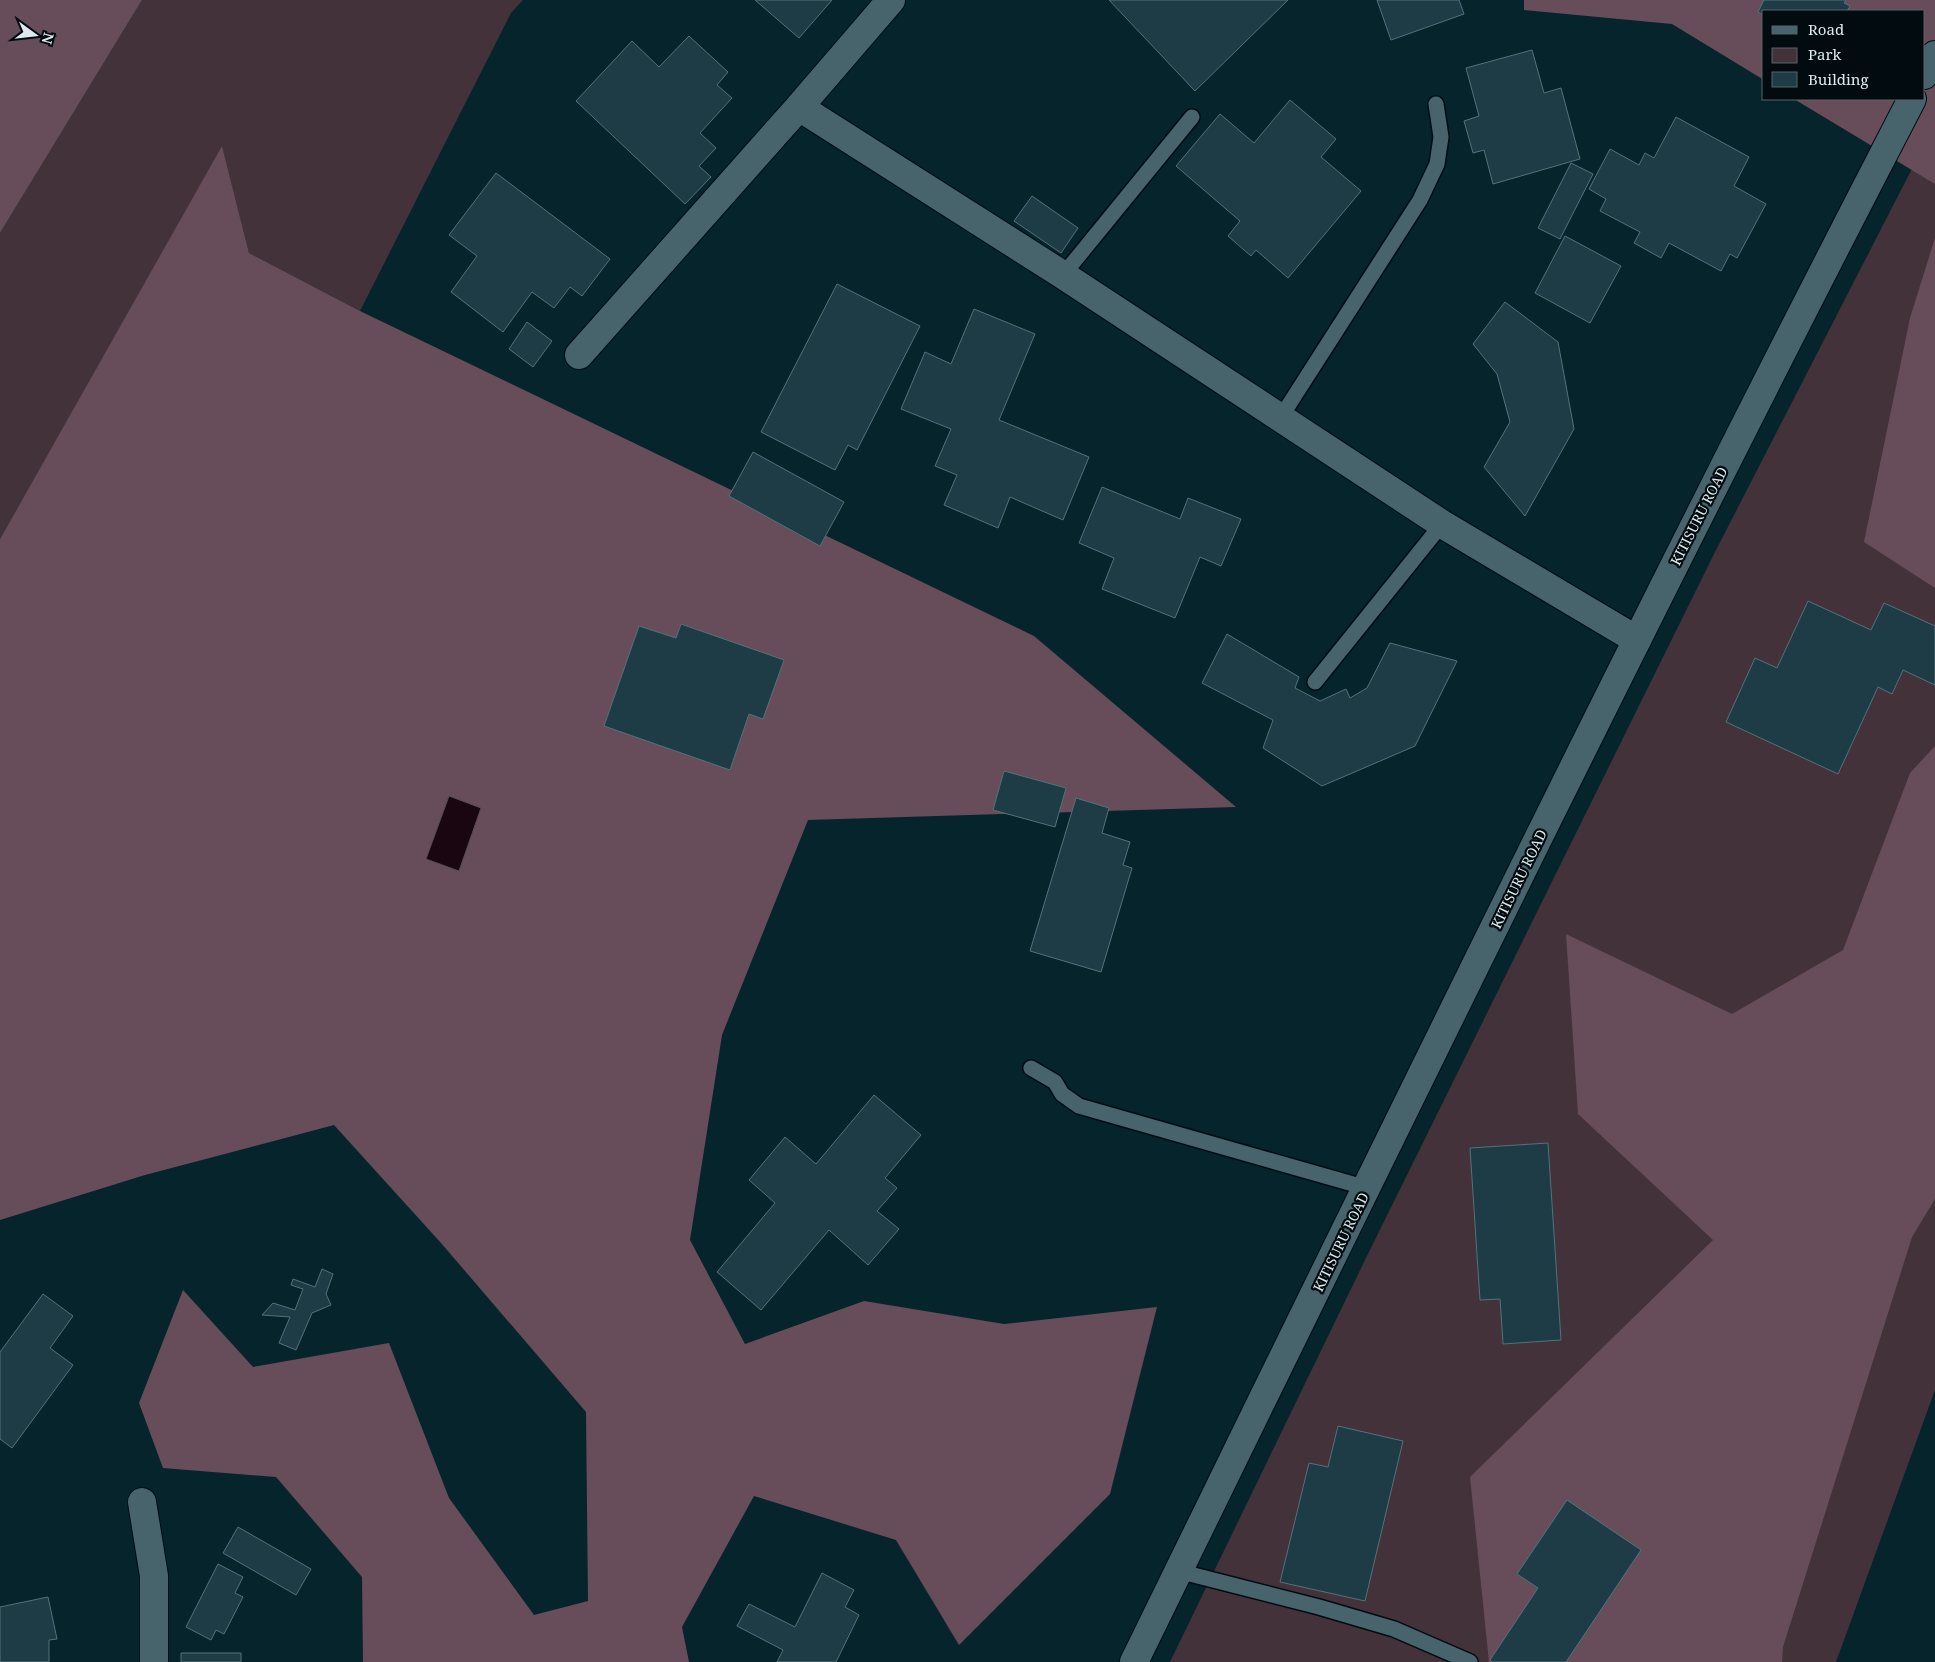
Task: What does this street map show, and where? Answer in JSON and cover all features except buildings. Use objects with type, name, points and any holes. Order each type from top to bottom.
[{"type":"street","points":[[579,355],[891,0]]},
{"type":"street","points":[[1925,73],[1935,55]]},
{"type":"street","name":"KITISURU ROAD","points":[[1134,1662],[1637,640],[1788,338],[1911,100]]},
{"type":"street","points":[[798,107],[1064,275],[1442,524],[1637,640]]},
{"type":"street","points":[[142,1502],[154,1576],[154,1662]]},
{"type":"lane","points":[[1282,417],[1420,200],[1437,164],[1441,137],[1436,104]]},
{"type":"lane","points":[[1064,275],[1192,117]]},
{"type":"lane","points":[[1315,682],[1442,524]]},
{"type":"lane","points":[[1031,1068],[1055,1082],[1062,1094],[1079,1106],[1367,1188]]},
{"type":"lane","points":[[1178,1572],[1394,1629],[1470,1662]]},
{"type":"green space","points":[[142,0],[523,0],[511,13],[360,311],[249,253],[222,147],[0,539],[0,233]]},
{"type":"green space","points":[[1935,124],[1935,1390],[1836,1662],[1170,1662],[1365,1260],[1715,552]]},
{"type":"shaded area","points":[[0,0],[142,0],[0,233]]},
{"type":"shaded area","points":[[1524,0],[1935,0],[1935,184],[1796,100],[1925,100],[1925,10],[1762,10],[1762,79],[1672,24],[1524,10]]},
{"type":"shaded area","points":[[222,146],[249,253],[360,311],[1034,636],[1236,807],[808,820],[722,1035],[690,1240],[745,1344],[864,1301],[1004,1324],[1157,1307],[1110,1494],[959,1645],[896,1540],[754,1496],[682,1627],[689,1662],[363,1662],[362,1577],[276,1477],[163,1468],[139,1403],[183,1290],[253,1367],[389,1343],[449,1498],[534,1615],[588,1601],[586,1412],[441,1243],[334,1125],[145,1175],[0,1220],[0,539]]},
{"type":"shaded area","points":[[1935,238],[1935,588],[1864,542],[1910,318]]},
{"type":"shaded area","points":[[1935,746],[1935,1199],[1912,1237],[1783,1647],[1782,1662],[1489,1662],[1470,1477],[1713,1240],[1578,1114],[1566,934],[1732,1014],[1843,950],[1910,773]]},
{"type":"shaded area","points":[[449,796],[481,808],[459,871],[426,859]]}]
